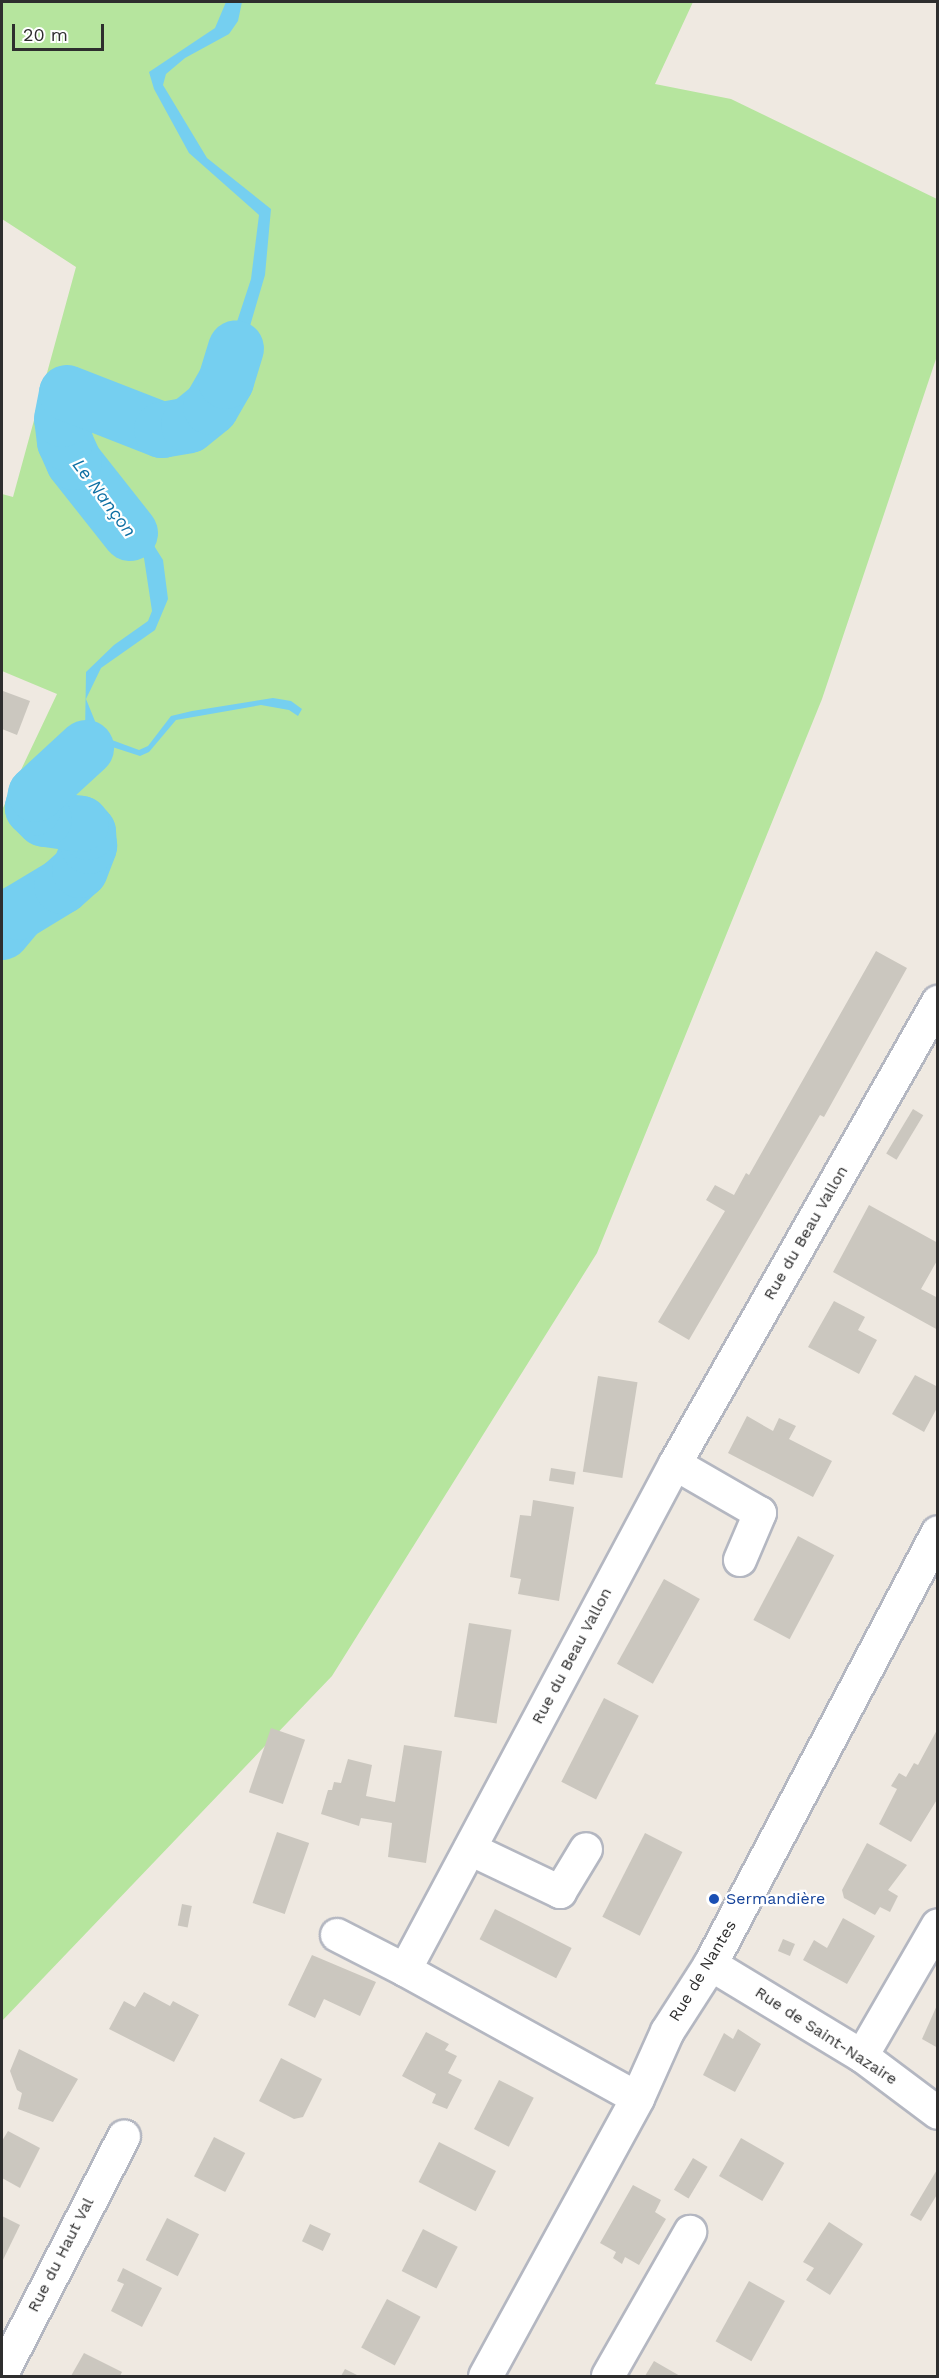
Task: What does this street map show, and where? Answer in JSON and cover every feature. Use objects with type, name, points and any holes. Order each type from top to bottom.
[{"type":"main road","name":"Rue de Nantes","points":[[485,2376],[637,2098],[667,2031],[710,1965],[938,1532]]},
{"type":"street","name":"Rue du Beau Vallon","points":[[405,1970],[675,1464],[938,1002]]},
{"type":"street","points":[[675,1464],[760,1513],[740,1560]]},
{"type":"street","points":[[470,1849],[560,1892],[586,1849]]},
{"type":"street","points":[[862,2056],[938,1925]]},
{"type":"street","points":[[337,1935],[637,2098]]},
{"type":"street","name":"Rue de Saint-Nazaire","points":[[710,1965],[862,2056],[938,2113]]},
{"type":"street","name":"Rue du Haut Val","points":[[2,2374],[124,2137]]},
{"type":"street","points":[[608,2376],[690,2232]]},
{"type":"green space","points":[[2,2],[693,2],[655,84],[731,99],[937,199],[937,356],[822,699],[597,1253],[332,1676],[2,2021],[2,810],[57,694],[2,671],[2,494],[13,497],[76,267],[2,219]]},
{"type":"water","points":[[226,2],[242,2],[238,21],[229,34],[185,58],[166,74],[163,85],[207,158],[271,209],[265,275],[232,387],[216,418],[195,440],[181,448],[156,450],[73,414],[68,459],[141,525],[163,560],[168,599],[155,630],[101,668],[86,699],[101,736],[139,750],[148,746],[171,716],[273,698],[291,701],[302,709],[298,716],[289,710],[261,705],[176,720],[149,752],[140,756],[100,743],[33,803],[41,814],[72,809],[91,819],[98,849],[64,899],[2,934],[2,922],[59,887],[81,855],[82,844],[72,821],[33,824],[21,801],[81,750],[85,734],[86,672],[114,645],[148,621],[152,611],[144,558],[62,465],[55,435],[58,394],[162,433],[186,424],[201,415],[212,398],[251,279],[259,215],[189,153],[154,89],[149,72],[215,28]]},
{"type":"building","points":[[3,691],[30,701],[17,735],[2,729]]},
{"type":"building","points":[[876,951],[907,968],[824,1117],[820,1115],[689,1340],[658,1322],[725,1211],[706,1200],[715,1185],[734,1195],[746,1173],[749,1175]]},
{"type":"building","points":[[913,1109],[923,1115],[897,1160],[886,1154]]},
{"type":"building","points":[[869,1205],[938,1243],[938,1259],[921,1289],[938,1298],[938,1330],[833,1272]]},
{"type":"building","points":[[834,1301],[865,1317],[858,1330],[877,1340],[859,1374],[808,1347]]},
{"type":"building","points":[[915,1375],[938,1387],[938,1406],[924,1432],[892,1414]]},
{"type":"building","points":[[598,1376],[638,1382],[622,1478],[583,1472]]},
{"type":"building","points":[[747,1416],[773,1431],[779,1418],[796,1426],[789,1439],[832,1461],[813,1497],[728,1453]]},
{"type":"building","points":[[551,1468],[576,1472],[574,1485],[549,1481]]},
{"type":"building","points":[[533,1500],[574,1507],[559,1601],[518,1594],[521,1579],[510,1577],[520,1515],[531,1516]]},
{"type":"building","points":[[798,1536],[834,1555],[790,1639],[753,1620]]},
{"type":"building","points":[[664,1579],[700,1599],[653,1684],[617,1664]]},
{"type":"building","points":[[469,1623],[511,1630],[497,1724],[454,1717]]},
{"type":"building","points":[[604,1698],[639,1716],[596,1799],[561,1782]]},
{"type":"building","points":[[271,1728],[305,1740],[283,1804],[249,1792]]},
{"type":"building","points":[[938,1728],[938,1798],[911,1842],[879,1824],[897,1789],[891,1786],[899,1773],[906,1777],[914,1763],[918,1765]]},
{"type":"building","points":[[404,1745],[442,1751],[426,1863],[388,1857],[392,1823],[361,1818],[359,1826],[321,1814],[328,1790],[332,1790],[334,1782],[341,1783],[348,1759],[372,1765],[366,1796],[395,1802]]},
{"type":"building","points":[[277,1832],[309,1843],[285,1914],[253,1903]]},
{"type":"building","points":[[645,1833],[682,1852],[640,1936],[602,1917]]},
{"type":"building","points":[[867,1843],[907,1865],[888,1890],[898,1896],[890,1912],[880,1907],[875,1915],[844,1898],[842,1890]]},
{"type":"building","points":[[182,1904],[192,1906],[188,1928],[178,1926]]},
{"type":"building","points":[[495,1909],[572,1948],[556,1978],[480,1939]]},
{"type":"building","points":[[843,1918],[875,1936],[847,1984],[803,1960],[814,1940],[827,1948]]},
{"type":"building","points":[[783,1939],[795,1944],[790,1956],[778,1951]]},
{"type":"building","points":[[312,1955],[376,1982],[360,2016],[324,1999],[315,2018],[288,2005]]},
{"type":"building","points":[[144,1992],[170,2006],[173,2001],[199,2015],[174,2062],[109,2029],[124,2001],[135,2007]]},
{"type":"building","points":[[938,2003],[938,2048],[922,2039]]},
{"type":"building","points":[[738,2029],[761,2044],[735,2092],[703,2075],[724,2033],[733,2039]]},
{"type":"building","points":[[426,2032],[449,2044],[445,2050],[457,2056],[448,2073],[462,2080],[447,2109],[432,2103],[436,2094],[402,2076]]},
{"type":"building","points":[[19,2049],[78,2079],[53,2122],[18,2109],[22,2093],[17,2090],[10,2071]]},
{"type":"building","points":[[281,2058],[322,2079],[303,2117],[294,2119],[259,2101]]},
{"type":"building","points":[[499,2080],[534,2098],[509,2147],[474,2129]]},
{"type":"building","points":[[8,2131],[40,2148],[20,2188],[2,2178],[2,2141]]},
{"type":"building","points":[[214,2137],[245,2153],[225,2192],[194,2176]]},
{"type":"building","points":[[741,2138],[784,2163],[762,2201],[719,2176]]},
{"type":"building","points":[[439,2142],[496,2171],[476,2211],[419,2182]]},
{"type":"building","points":[[693,2158],[708,2167],[689,2198],[674,2190]]},
{"type":"building","points":[[938,2168],[938,2193],[921,2221],[910,2215]]},
{"type":"building","points":[[633,2185],[661,2200],[655,2212],[666,2219],[639,2265],[625,2257],[622,2264],[613,2258],[616,2252],[600,2243]]},
{"type":"building","points":[[2,2216],[20,2225],[2,2262]]},
{"type":"building","points":[[167,2218],[199,2234],[178,2276],[146,2260]]},
{"type":"building","points":[[829,2222],[863,2244],[830,2295],[806,2280],[814,2268],[803,2262]]},
{"type":"building","points":[[310,2224],[331,2234],[323,2251],[302,2241]]},
{"type":"building","points":[[423,2229],[458,2247],[436,2289],[402,2271]]},
{"type":"building","points":[[123,2268],[162,2288],[142,2327],[111,2311],[124,2284],[117,2281]]},
{"type":"building","points":[[749,2281],[785,2301],[751,2361],[716,2341]]},
{"type":"building","points":[[387,2299],[421,2317],[395,2365],[361,2348]]},
{"type":"building","points":[[84,2353],[122,2372],[120,2376],[71,2376]]},
{"type":"building","points":[[654,2361],[680,2376],[645,2376]]},
{"type":"building","points":[[345,2369],[359,2376],[341,2376]]},
{"type":"waterway","name":"Le Nançon","points":[[130,533],[74,462],[65,442],[62,419],[67,393],[162,430],[189,425],[211,407],[226,381],[236,348]]},
{"type":"waterway","name":"Le Nançon","points":[[2,932],[19,912],[62,886],[80,870],[89,846],[88,832],[81,824],[44,819],[33,808],[36,794],[86,748]]},
{"type":"place","name":"Sermandière","points":[[714,1899]]}]
